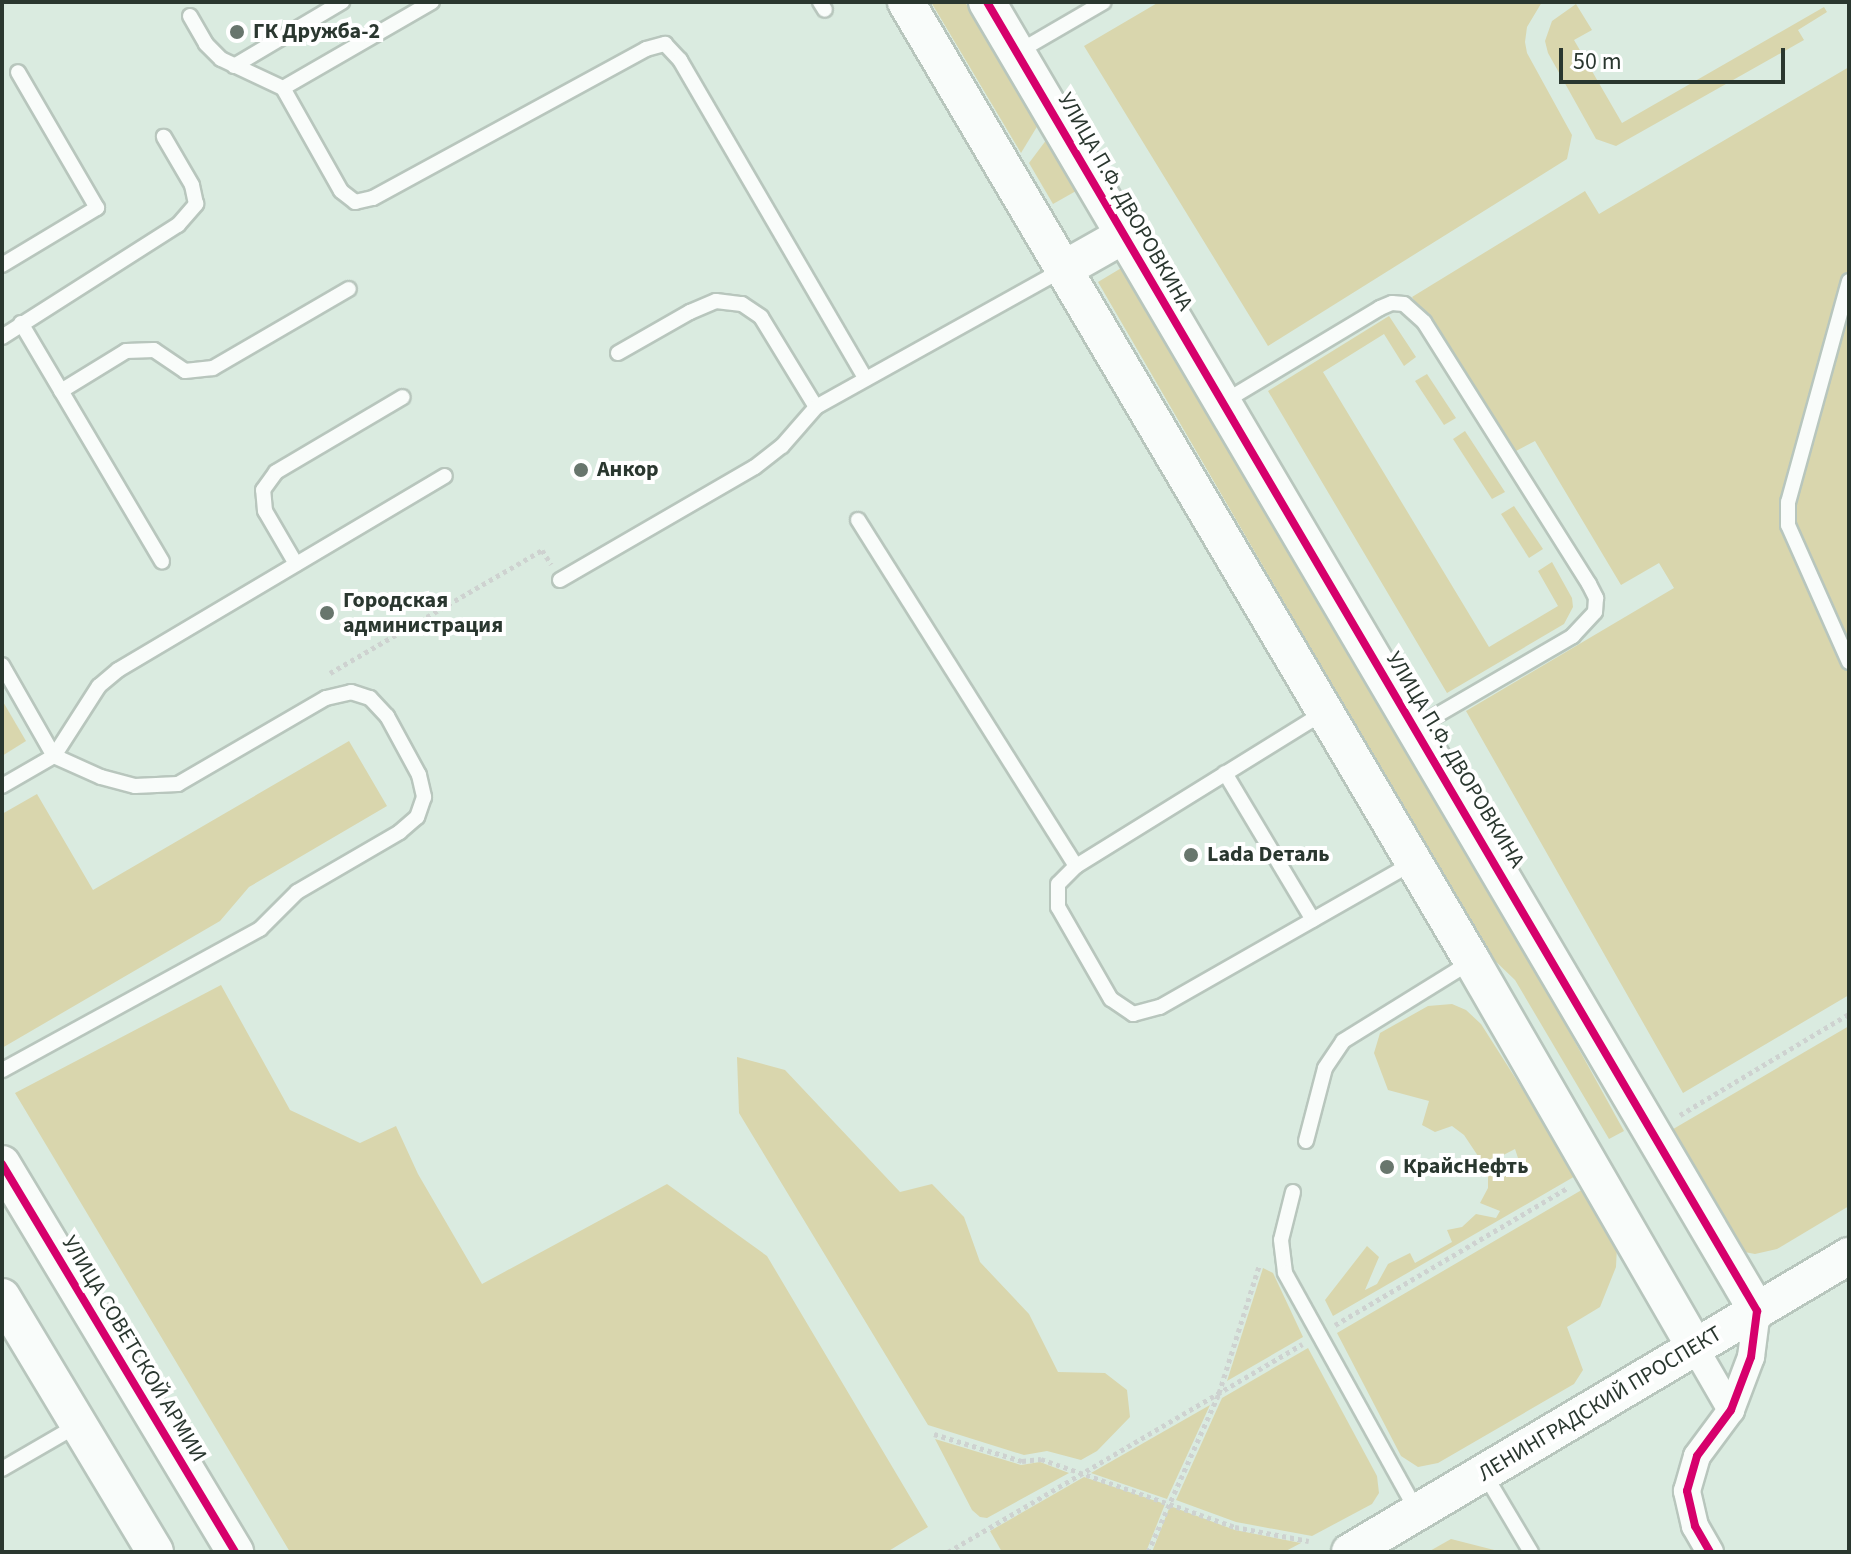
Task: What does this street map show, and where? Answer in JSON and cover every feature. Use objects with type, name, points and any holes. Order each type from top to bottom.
[{"type":"street","points":[[906,2],[1414,862],[1731,1410]]},
{"type":"street","name":"УЛИЦА П.Ф. ДВОРОВКИНА","points":[[987,2],[1221,403],[1654,1131],[1757,1311]]},
{"type":"street","name":"УЛИЦА П.Ф. ДВОРОВКИНА","points":[[1064,269],[1124,235]]},
{"type":"street","name":"УЛИЦА СОВЕТСКОЙ АРМИИ","points":[[2,1164],[235,1552]]},
{"type":"street","name":"ЛЕНИНГРАДСКИЙ ПРОСПЕКТ","points":[[1350,1552],[1849,1256]]},
{"type":"street","points":[[1710,1552],[1695,1526],[1687,1491],[1697,1456],[1731,1410],[1751,1357],[1757,1311]]},
{"type":"street","points":[[7,1316],[155,1552]]},
{"type":"lane","points":[[234,66],[342,2]]},
{"type":"lane","points":[[283,88],[432,2]]},
{"type":"lane","points":[[1016,53],[1104,2]]},
{"type":"lane","points":[[190,16],[206,44],[221,59],[283,88],[341,191],[355,202],[373,198],[646,49],[665,44],[680,60],[865,378]]},
{"type":"lane","points":[[2,265],[97,208],[18,72]]},
{"type":"lane","points":[[2,337],[178,225],[196,204],[192,185],[164,137]]},
{"type":"lane","points":[[560,580],[755,467],[782,446],[816,407],[1064,269]]},
{"type":"lane","points":[[1849,281],[1788,502],[1788,525],[1849,662]]},
{"type":"lane","points":[[61,391],[126,351],[154,350],[185,371],[213,368],[349,289]]},
{"type":"lane","points":[[618,353],[703,306],[716,301],[742,304],[761,317],[816,407]]},
{"type":"lane","points":[[1221,403],[1380,308],[1392,303],[1404,304],[1424,322],[1589,584],[1596,598],[1595,612],[1573,636],[1415,728]]},
{"type":"lane","points":[[21,323],[162,561]]},
{"type":"lane","points":[[296,564],[265,511],[263,490],[276,472],[403,397]]},
{"type":"lane","points":[[2,786],[54,756],[99,686],[118,670],[445,476]]},
{"type":"lane","points":[[858,520],[1076,866]]},
{"type":"lane","points":[[2,665],[54,756],[101,777],[135,786],[178,784],[326,698],[351,692],[370,698],[387,716],[419,775],[424,797],[417,817],[400,832],[297,892],[260,929],[2,1070]]},
{"type":"lane","points":[[1325,711],[1076,866],[1058,884],[1058,907],[1111,999],[1133,1014],[1160,1007],[1414,862]]},
{"type":"lane","points":[[1225,773],[1313,920]]},
{"type":"lane","points":[[1306,1141],[1325,1068],[1343,1041],[1472,961]]},
{"type":"lane","points":[[1293,1192],[1281,1240],[1285,1273],[1417,1512]]},
{"type":"lane","points":[[2,1469],[78,1425]]},
{"type":"lane","points":[[1484,1472],[1531,1552]]},
{"type":"path","points":[[325,676],[542,550]]},
{"type":"path","points":[[1654,1131],[1849,1014]]},
{"type":"path","points":[[948,1552],[1593,1172]]},
{"type":"path","points":[[1148,1552],[1219,1393],[1259,1266]]},
{"type":"path","points":[[934,1434],[1022,1461],[1041,1459],[1235,1527],[1309,1541]]},
{"type":"shaded area","points":[[931,2],[965,2],[1038,125],[1021,153]]},
{"type":"shaded area","points":[[1159,2],[1542,2],[1527,27],[1525,42],[1527,53],[1572,135],[1567,159],[1268,346],[1084,46]]},
{"type":"shaded area","points":[[1576,4],[1592,30],[1574,40],[1622,123],[1824,7],[1827,12],[1798,30],[1804,40],[1616,146],[1596,139],[1548,53],[1545,41],[1552,21]]},
{"type":"shaded area","points":[[1849,67],[1849,995],[1683,1093],[1466,711],[1674,588],[1659,563],[1621,585],[1535,441],[1516,451],[1412,297],[1585,191],[1599,214]]},
{"type":"shaded area","points":[[1047,139],[1076,191],[1053,204],[1029,163]]},
{"type":"shaded area","points":[[1123,267],[1527,955],[1624,1131],[1609,1139],[1515,980],[1489,955],[1098,282]]},
{"type":"shaded area","points":[[1389,316],[1416,357],[1404,366],[1384,334],[1323,372],[1489,647],[1558,606],[1538,571],[1552,562],[1572,598],[1573,607],[1564,624],[1447,693],[1268,391]]},
{"type":"shaded area","points":[[1427,374],[1456,418],[1444,425],[1415,381]]},
{"type":"shaded area","points":[[1465,431],[1505,492],[1492,499],[1453,439]]},
{"type":"shaded area","points":[[1514,506],[1543,549],[1529,558],[1501,514]]},
{"type":"shaded area","points":[[2,700],[26,741],[2,756]]},
{"type":"shaded area","points":[[349,741],[387,806],[249,887],[220,921],[2,1048],[2,814],[37,794],[93,890]]},
{"type":"shaded area","points":[[221,985],[290,1110],[360,1143],[396,1126],[418,1174],[482,1284],[667,1184],[767,1256],[928,1527],[887,1552],[290,1552],[15,1093]]},
{"type":"shaded area","points":[[1452,1004],[1466,1010],[1481,1024],[1577,1175],[1333,1316],[1325,1300],[1367,1246],[1379,1257],[1365,1290],[1377,1284],[1388,1264],[1410,1253],[1415,1263],[1452,1242],[1447,1230],[1462,1227],[1476,1214],[1496,1218],[1500,1211],[1480,1203],[1488,1188],[1488,1175],[1518,1158],[1515,1149],[1484,1165],[1464,1135],[1452,1126],[1435,1132],[1422,1125],[1429,1101],[1388,1090],[1374,1053],[1380,1033],[1428,1006]]},
{"type":"shaded area","points":[[1849,1026],[1849,1206],[1777,1249],[1755,1254],[1739,1251],[1663,1135]]},
{"type":"shaded area","points":[[737,1057],[785,1070],[900,1192],[932,1184],[964,1217],[980,1262],[1029,1314],[1058,1372],[1105,1373],[1127,1390],[1130,1417],[1097,1451],[1081,1460],[1047,1451],[1024,1455],[928,1425],[739,1113]]},
{"type":"shaded area","points":[[1585,1188],[1617,1246],[1616,1267],[1600,1307],[1567,1327],[1583,1370],[1574,1384],[1438,1463],[1418,1467],[1401,1456],[1337,1333]]},
{"type":"shaded area","points":[[1263,1268],[1273,1273],[1303,1337],[1227,1381]]},
{"type":"shaded area","points":[[1308,1348],[1377,1476],[1379,1493],[1372,1504],[1312,1536],[1236,1522],[1176,1500],[1222,1398]]},
{"type":"shaded area","points":[[1210,1405],[1167,1499],[1091,1473]]},
{"type":"shaded area","points":[[935,1439],[1021,1465],[1040,1462],[1069,1473],[987,1518],[980,1517],[972,1510]]},
{"type":"shaded area","points":[[1084,1477],[1165,1504],[1146,1552],[1002,1552],[990,1531]]},
{"type":"shaded area","points":[[1170,1506],[1235,1530],[1301,1543],[1284,1552],[1152,1552]]},
{"type":"shaded area","points":[[1451,1539],[1502,1552],[1428,1552]]},
{"type":"cycle path","points":[[987,2],[1757,1311],[1751,1357],[1731,1410],[1697,1456],[1687,1491],[1695,1526],[1710,1552]]},
{"type":"cycle path","points":[[2,1164],[235,1552]]},
{"type":"place","name":"ГК Дружба-2","points":[[237,32]]},
{"type":"place","name":"Анкор","points":[[581,470]]},
{"type":"place","name":"Городская администрация","points":[[327,613]]},
{"type":"place","name":"Lada Dеталь","points":[[1191,855]]},
{"type":"place","name":"КрайсНефть","points":[[1387,1167]]}]
